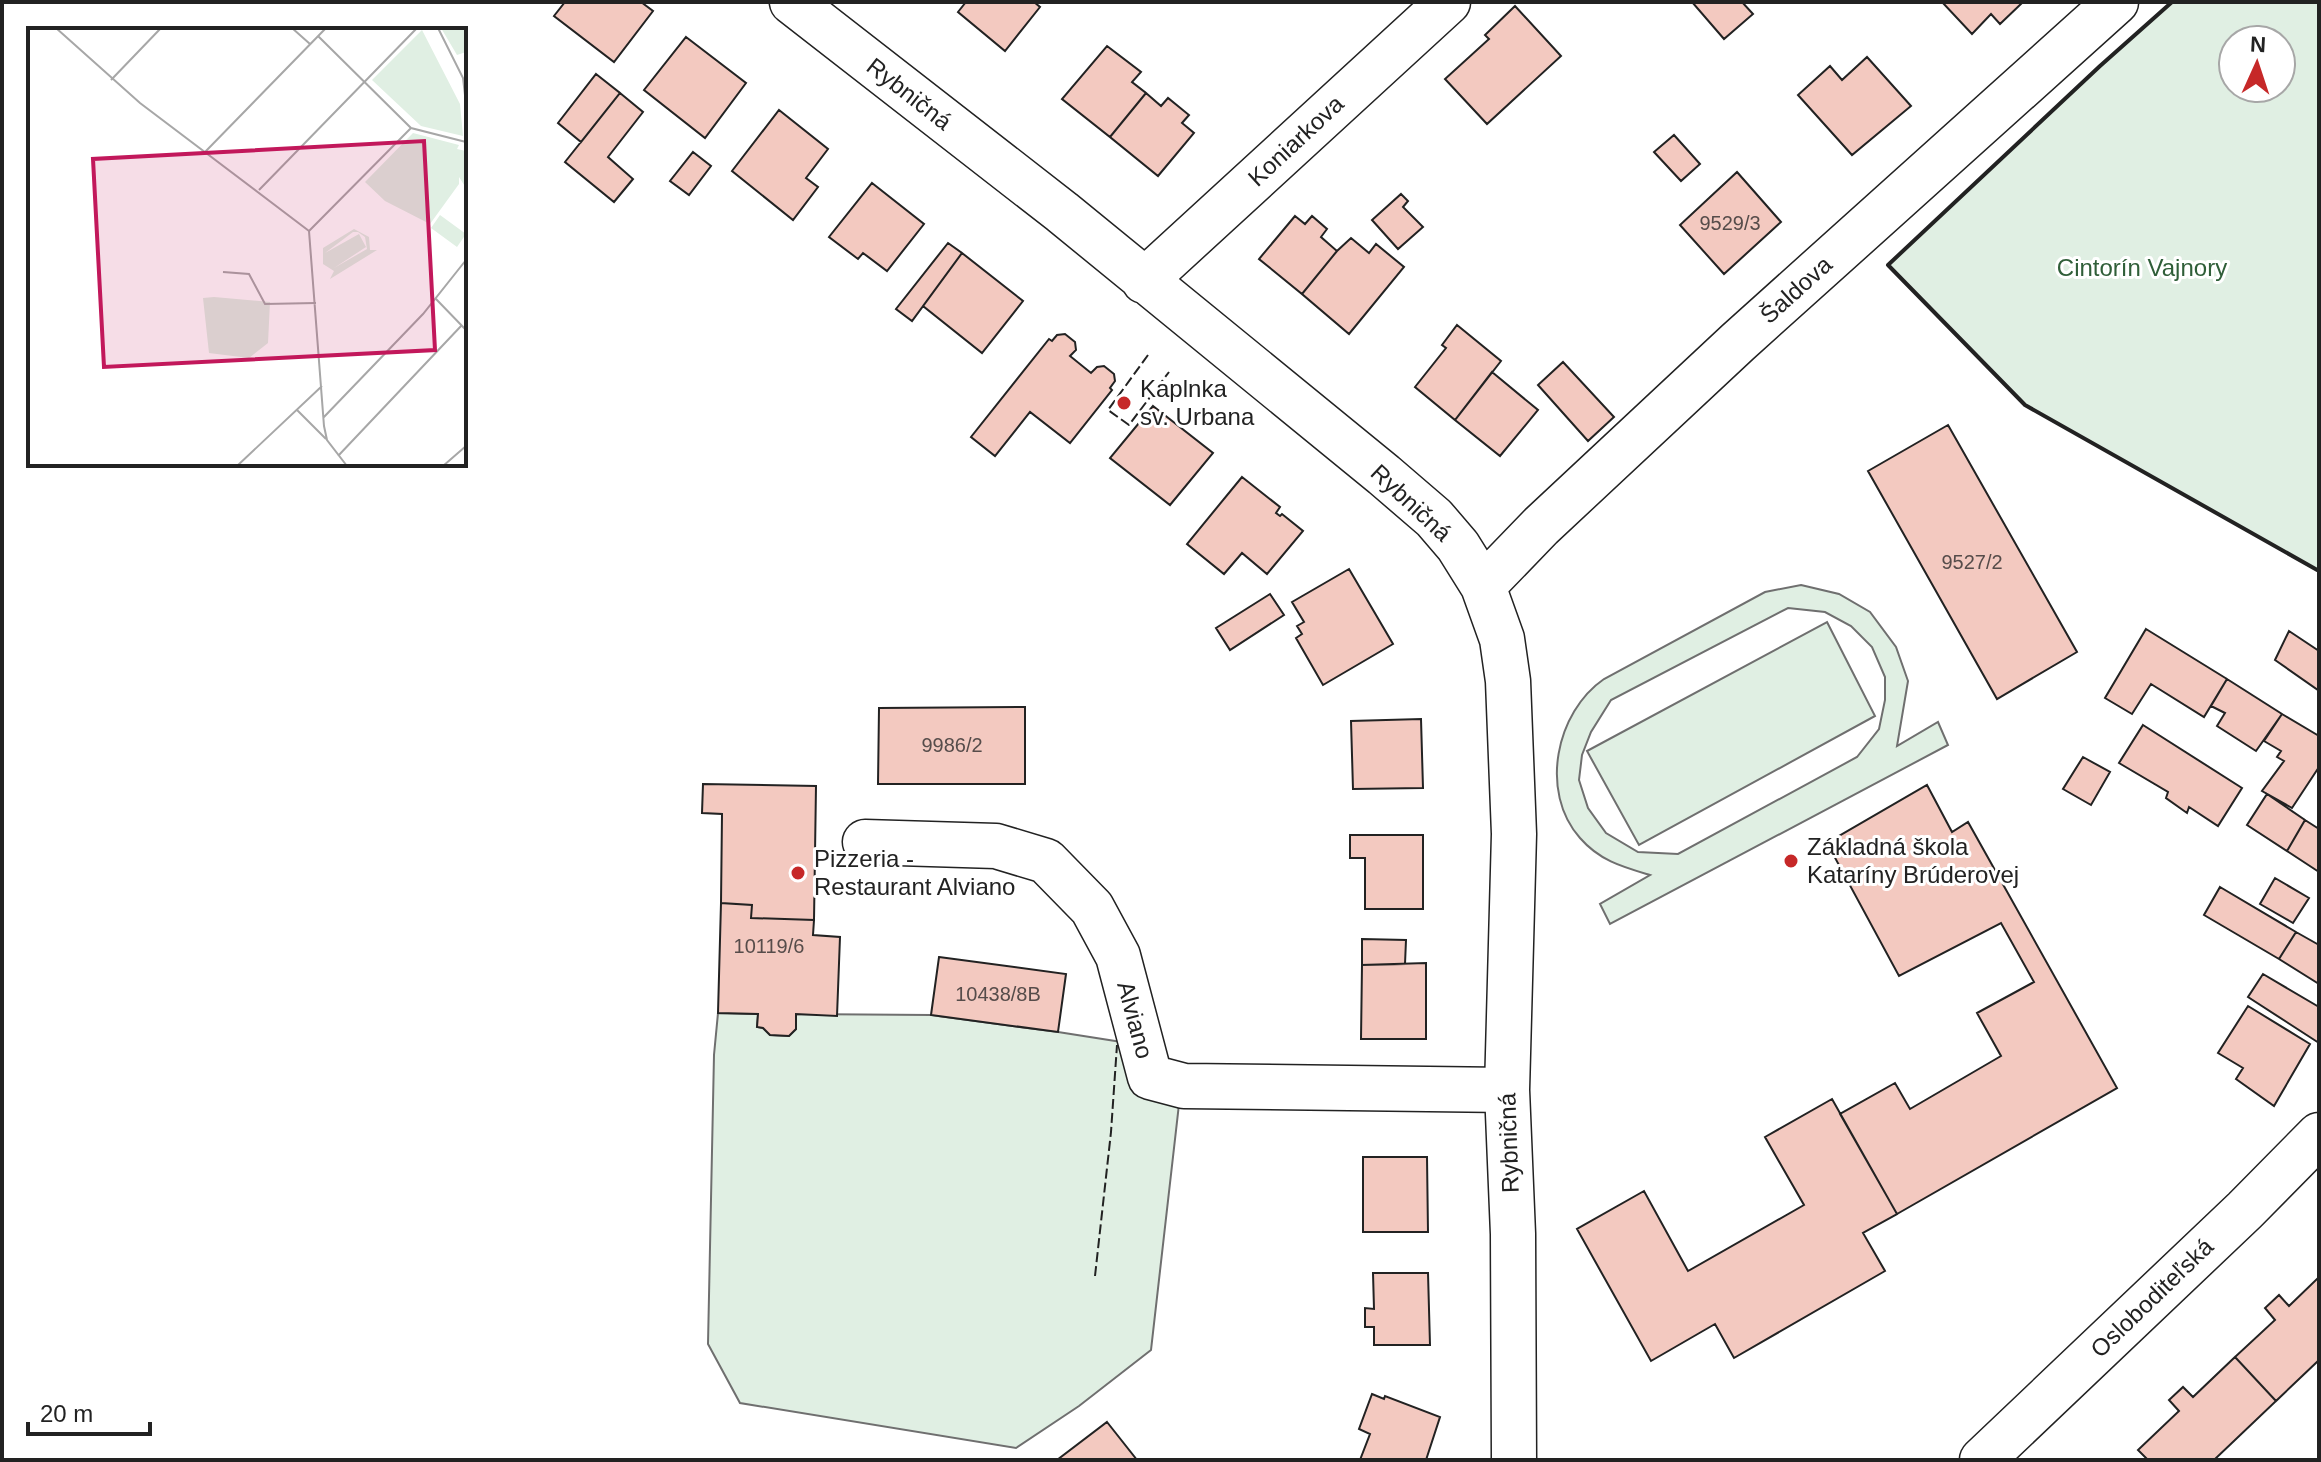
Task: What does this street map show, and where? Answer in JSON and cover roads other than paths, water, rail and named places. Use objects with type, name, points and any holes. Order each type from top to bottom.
[{"type":"street","name":"Rybničná","points":[[792,2],[1062,212],[1434,518],[1458,546],[1483,586],[1502,639],[1511,720],[1514,834],[1507,1090],[1513,1234],[1514,1460]]},
{"type":"street","name":"Koniarkova","points":[[1144,281],[1448,2]]},
{"type":"street","name":"Šaldova","points":[[1483,586],[1541,526],[1738,342],[2116,2]]},
{"type":"street","name":"Alviano","points":[[865,842],[996,846],[1046,861],[1092,908],[1118,956],[1150,1077],[1184,1086],[1507,1090]]},
{"type":"street","name":"Osloboditeľská","points":[[1982,1460],[2245,1210],[2319,1135]]},
{"type":"place","name":"Kaplnka sv. Urbana","points":[[1124,403]]},
{"type":"place","name":"Základná škola Kataríny Brúderovej","points":[[1791,861]]},
{"type":"place","name":"Pizzeria - Restaurant Alviano","points":[[798,873]]},
{"type":"park label","name":"Cintorín Vajnory","points":[[2142,268]]}]
